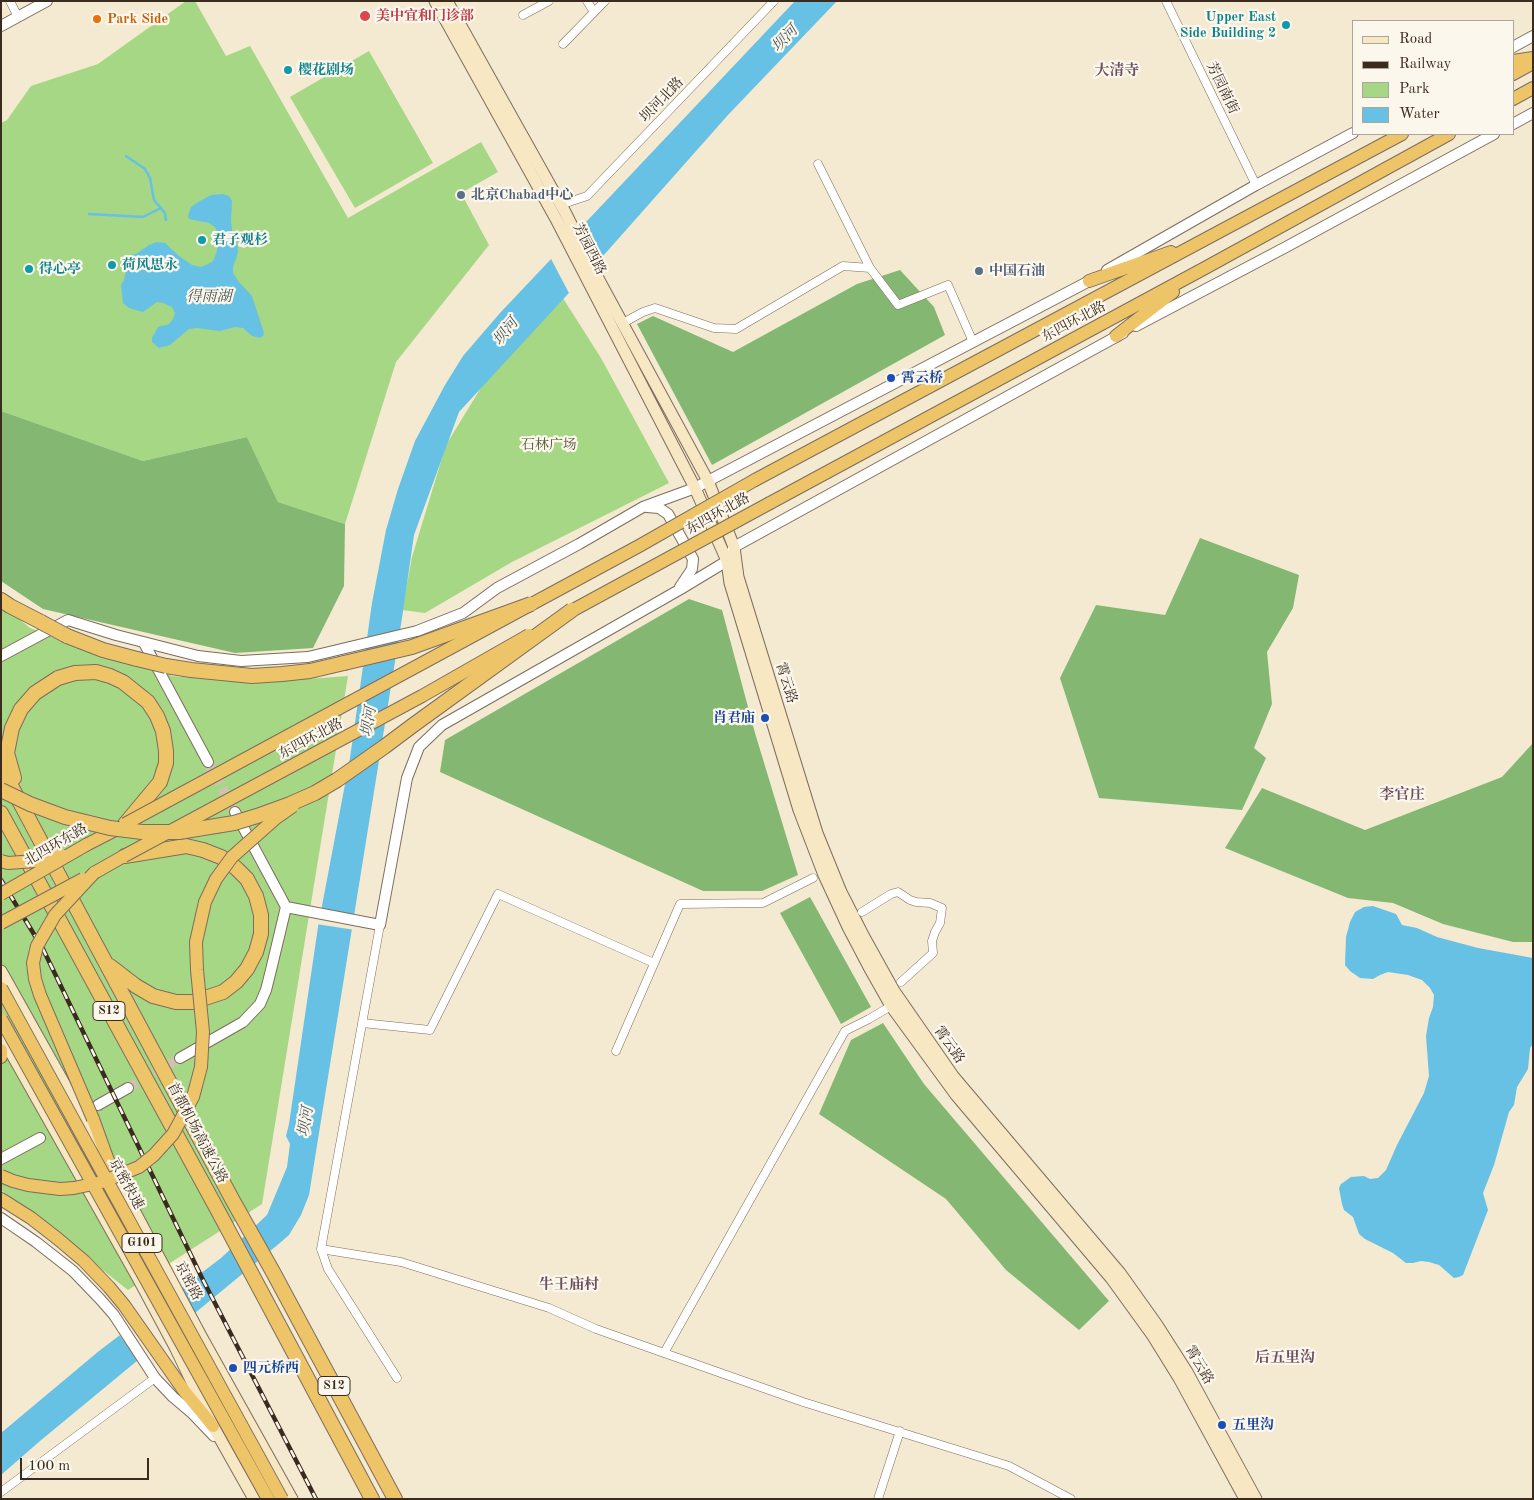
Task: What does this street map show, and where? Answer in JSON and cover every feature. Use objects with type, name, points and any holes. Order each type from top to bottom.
[{"type":"highway","points":[[1514,61],[1533,58]]},
{"type":"highway","points":[[1514,73],[1533,63]]},
{"type":"highway","points":[[1514,98],[1533,88]]},
{"type":"highway","name":"东四环北路","points":[[125,824],[639,546],[755,480],[1400,135]]},
{"type":"highway","name":"东四环北路","points":[[1,922],[422,696],[572,610],[1448,135]]},
{"type":"highway","points":[[1089,281],[1211,237]]},
{"type":"highway","points":[[1116,336],[1205,268]]},
{"type":"highway","points":[[1,600],[67,636],[103,650],[166,666],[252,676],[310,670],[345,656],[412,646],[531,604]]},
{"type":"highway","points":[[1,790],[30,804],[65,817],[110,828],[142,832],[178,832],[234,823],[257,816],[315,793],[366,760],[572,610]]},
{"type":"highway","points":[[20,801],[7,753],[12,728],[21,709],[35,693],[58,678],[75,673],[96,672],[123,682],[137,692],[148,702],[158,716],[163,731],[166,763],[160,782],[125,824]]},
{"type":"highway","name":"首都机场高速公路","points":[[1,767],[395,1499]]},
{"type":"highway","points":[[1,1176],[28,1185],[60,1189],[102,1182],[139,1167],[154,1155],[173,1134],[193,1097],[201,1067],[203,1032],[196,942],[205,902],[216,879],[232,857],[276,818],[302,799]]},
{"type":"highway","name":"首都机场高速公路","points":[[1,813],[217,1209],[372,1499]]},
{"type":"highway","name":"北四环东路","points":[[1,894],[125,824]]},
{"type":"highway","points":[[1,861],[8,863],[35,861],[86,845]]},
{"type":"highway","points":[[107,963],[136,986],[153,996],[176,1002],[193,1002],[223,992],[236,982],[247,969],[256,952],[260,934],[261,915],[256,896],[247,880],[222,857],[186,846],[124,856]]},
{"type":"highway","points":[[94,873],[55,915],[37,946],[34,963],[35,979],[40,995],[93,1119],[110,1166]]},
{"type":"highway","name":"京密快速","points":[[1,988],[282,1499]]},
{"type":"highway","name":"京密快速","points":[[1,1019],[268,1499]]},
{"type":"highway","points":[[1,1050],[1,1057]]},
{"type":"highway","points":[[1,1198],[58,1239],[84,1261],[109,1287],[124,1305],[185,1392],[213,1426]]},
{"type":"main road","name":"芳园西路","points":[[435,1],[560,212]]},
{"type":"main road","name":"芳园西路","points":[[447,1],[560,212],[695,488],[727,561]]},
{"type":"main road","name":"芳园西路","points":[[595,284],[623,323],[708,481]]},
{"type":"main road","name":"霄云路","points":[[708,481],[734,547],[738,577],[816,833],[841,892],[864,938],[894,991],[953,1076],[1120,1273],[1157,1325],[1187,1372],[1256,1499]]},
{"type":"main road","name":"霄云路","points":[[727,561],[730,583],[802,819],[818,863],[848,927],[891,1006],[956,1094],[1111,1278],[1148,1329],[1179,1378],[1245,1499]]},
{"type":"main road","name":"京密路","points":[[1,970],[292,1499]]},
{"type":"main road","name":"G101","points":[[1,1035],[138,1278],[176,1349],[213,1426]]},
{"type":"main road","points":[[213,1426],[254,1499]]},
{"type":"street","points":[[10,1],[18,17]]},
{"type":"street","points":[[1,26],[47,1]]},
{"type":"street","points":[[523,15],[549,1]]},
{"type":"street","points":[[587,1],[594,12]]},
{"type":"street","points":[[563,44],[605,1]]},
{"type":"street","name":"坝河北路","points":[[560,212],[587,196],[774,1]]},
{"type":"street","name":"芳园南街","points":[[1166,1],[1256,185]]},
{"type":"street","points":[[1514,46],[1533,36]]},
{"type":"street","points":[[1514,123],[1533,113]]},
{"type":"street","points":[[1,656],[68,620],[144,643],[198,656],[241,661],[345,656],[417,631],[463,613],[497,588],[643,507],[695,488],[1089,281],[1256,185],[1352,134]]},
{"type":"street","points":[[397,1378],[328,1269],[321,1249],[407,778],[419,748],[442,725],[727,561],[734,547],[1116,336],[1286,247],[1492,135]]},
{"type":"street","points":[[818,164],[870,268],[898,304],[948,285],[973,342]]},
{"type":"street","points":[[623,323],[655,308],[714,328],[736,329],[843,266],[870,268]]},
{"type":"street","points":[[643,507],[659,508],[668,514],[693,559],[692,569],[678,590]]},
{"type":"street","points":[[144,643],[208,762]]},
{"type":"street","points":[[180,1058],[243,1022],[260,1004],[272,970],[286,907],[235,812]]},
{"type":"street","points":[[616,1051],[680,904],[763,903],[813,878]]},
{"type":"street","points":[[862,912],[891,894],[898,892],[910,900],[930,903],[942,908],[940,923],[934,932],[932,941],[933,953],[901,982]]},
{"type":"street","points":[[362,1023],[430,1030],[498,894],[654,962]]},
{"type":"street","points":[[286,907],[380,925]]},
{"type":"street","points":[[664,1353],[845,1031],[891,1006]]},
{"type":"street","points":[[98,1105],[128,1088]]},
{"type":"street","points":[[1,1159],[40,1138]]},
{"type":"street","points":[[1,1218],[73,1271],[114,1315],[155,1378],[193,1414],[227,1452]]},
{"type":"street","points":[[321,1249],[401,1262],[549,1308],[596,1329],[803,1402],[1009,1466],[1071,1499]]},
{"type":"street","points":[[1,1492],[155,1378]]},
{"type":"street","points":[[878,1499],[900,1431]]},
{"type":"green space","points":[[186,1],[195,1],[226,56],[250,46],[348,218],[481,142],[498,172],[461,193],[489,245],[396,362],[345,524],[278,502],[247,437],[143,461],[1,411],[1,123],[7,120],[31,86],[98,64]]},
{"type":"green space","points":[[369,51],[433,163],[355,208],[290,97]]},
{"type":"green space","points":[[900,270],[934,307],[945,335],[712,465],[637,324],[653,316],[733,352],[857,284]]},
{"type":"green space","name":"石林广场","points":[[559,292],[601,358],[669,483],[512,562],[425,613],[402,610],[412,557],[446,445],[490,373]]},
{"type":"green space","points":[[1,411],[143,461],[247,437],[278,502],[345,524],[344,586],[313,648],[235,653],[43,609],[1,581]]},
{"type":"green space","points":[[1200,538],[1299,575],[1293,608],[1267,652],[1272,704],[1254,748],[1266,758],[1242,810],[1099,798],[1060,678],[1096,605],[1165,615]]},
{"type":"green space","points":[[689,599],[722,610],[755,733],[798,875],[762,891],[703,891],[440,772],[445,740]]},
{"type":"green space","points":[[1,604],[30,628],[172,676],[248,683],[348,676],[262,1204],[128,1290],[1,1190]]},
{"type":"green space","points":[[1533,743],[1533,942],[1513,942],[1443,924],[1393,903],[1348,898],[1225,848],[1262,788],[1365,830],[1502,777]]},
{"type":"green space","points":[[810,897],[871,1007],[841,1024],[780,913]]},
{"type":"green space","points":[[883,1023],[924,1084],[1109,1301],[1079,1330],[1006,1270],[946,1199],[819,1114],[851,1040]]},
{"type":"water","name":"坝河","points":[[795,1],[837,1],[728,115],[603,256],[459,412],[414,535],[309,1195],[301,1215],[289,1235],[281,1242],[1,1475],[1,1433],[99,1351],[221,1258],[267,1215],[287,1167],[290,1144],[286,1136],[318,927],[350,758],[372,603],[386,530],[415,441],[445,385],[463,356],[500,313]]},
{"type":"water","name":"得雨湖","points":[[223,194],[229,196],[232,201],[232,231],[237,239],[238,253],[233,273],[252,296],[264,333],[263,336],[260,338],[252,336],[243,328],[235,327],[220,331],[197,328],[189,329],[170,345],[159,348],[152,342],[152,338],[158,327],[169,324],[175,313],[172,307],[163,303],[157,302],[143,312],[129,308],[123,303],[121,285],[130,255],[136,254],[157,242],[165,243],[192,265],[201,267],[213,261],[217,251],[218,235],[216,228],[209,223],[189,219],[188,216],[191,207],[200,201],[211,195]]},
{"type":"water","points":[[1373,906],[1396,914],[1402,925],[1417,928],[1437,937],[1478,948],[1533,958],[1533,1044],[1530,1048],[1528,1069],[1517,1087],[1514,1105],[1509,1112],[1494,1165],[1483,1193],[1488,1210],[1463,1275],[1459,1277],[1454,1278],[1439,1265],[1429,1262],[1406,1263],[1393,1253],[1365,1239],[1359,1234],[1353,1217],[1344,1210],[1342,1204],[1339,1188],[1341,1184],[1351,1177],[1378,1178],[1386,1170],[1424,1093],[1429,1076],[1426,1036],[1434,995],[1430,988],[1422,980],[1408,975],[1388,972],[1373,979],[1360,978],[1345,965],[1346,937],[1350,922],[1355,912],[1364,907]]},
{"type":"pier","points":[[584,221],[603,259],[570,295],[550,257]]},
{"type":"pier","points":[[319,909],[357,915],[355,930],[316,924]]},
{"type":"pier","points":[[178,1287],[194,1317],[139,1361],[118,1333]]},
{"type":"waterway","points":[[126,156],[145,169],[150,178],[154,200],[165,213],[166,220]]},
{"type":"waterway","points":[[89,214],[143,217],[161,208]]},
{"type":"tunnel","points":[[208,762],[235,812]]},
{"type":"tunnel","points":[[128,1088],[180,1058]]},
{"type":"railway","points":[[1,880],[43,949],[202,1278],[316,1499]]},
{"type":"place","name":"美中宜和门诊部","points":[[365,16]]},
{"type":"place","name":"Park Side","points":[[97,19]]},
{"type":"place","name":"Upper East Side Building 2","points":[[1286,25]]},
{"type":"place","name":"樱花剧场","points":[[288,70]]},
{"type":"place","name":"北京Chabad中心","points":[[461,195]]},
{"type":"place","name":"君子观杉","points":[[202,240]]},
{"type":"place","name":"荷风思永","points":[[112,265]]},
{"type":"place","name":"得心亭","points":[[29,269]]},
{"type":"place","name":"中国石油","points":[[979,271]]},
{"type":"place","name":"霄云桥","points":[[891,378]]},
{"type":"place","name":"肖君庙","points":[[765,718]]},
{"type":"place","name":"四元桥西","points":[[233,1368]]},
{"type":"place","name":"五里沟","points":[[1222,1425]]},
{"type":"district","name":"大清寺","points":[[1117,71]]},
{"type":"district","name":"李官庄","points":[[1402,795]]},
{"type":"district","name":"牛王庙村","points":[[569,1285]]},
{"type":"district","name":"后五里沟","points":[[1285,1358]]}]
